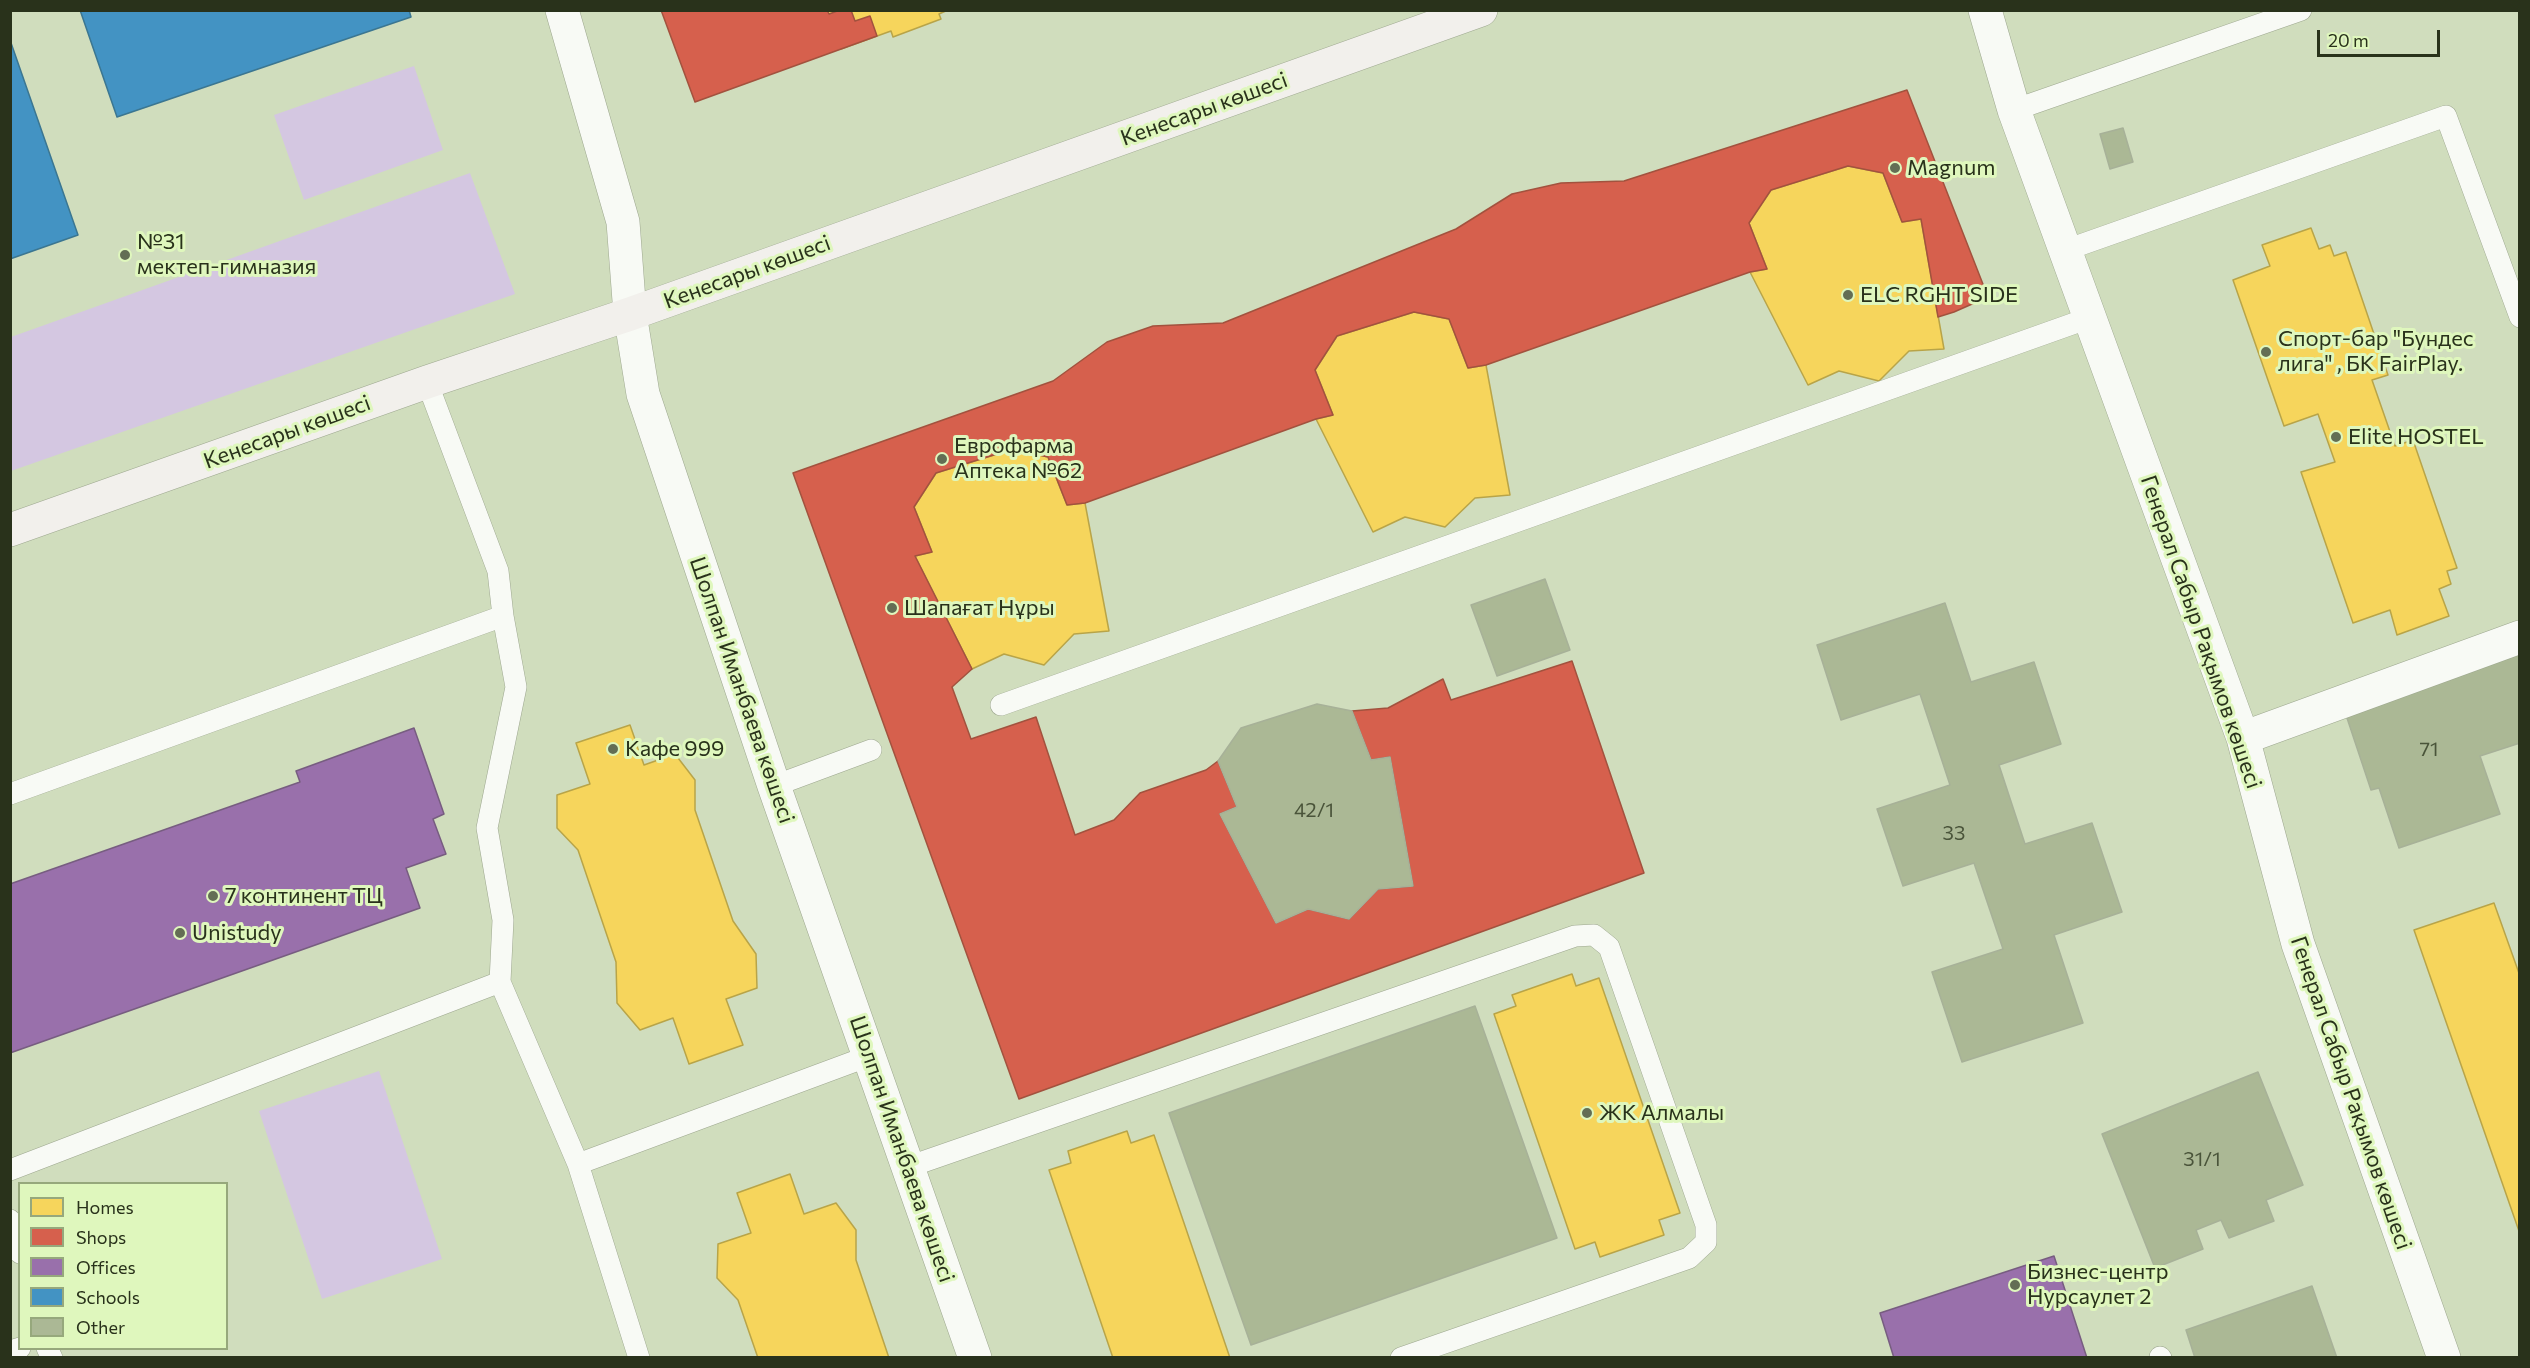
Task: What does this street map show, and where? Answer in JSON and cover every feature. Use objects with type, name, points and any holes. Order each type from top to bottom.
[{"type":"main road","name":"Кенесары көшесі","points":[[10,530],[427,382],[630,314],[1481,10]]},
{"type":"street","name":"Шолпан Иманбаева көшесі","points":[[562,10],[623,222],[630,314],[643,394],[774,786],[975,1358]]},
{"type":"street","name":"Генерал Сабыр Рақымов көшесі","points":[[1985,10],[2014,110],[2243,738],[2298,944],[2444,1358]]},
{"type":"street","points":[[2243,738],[2520,637]]},
{"type":"lane","points":[[2014,110],[2301,10]]},
{"type":"lane","points":[[2066,250],[2446,116],[2520,317]]},
{"type":"lane","points":[[1001,705],[2089,318]]},
{"type":"lane","points":[[427,382],[498,571],[503,616],[516,687],[487,828],[503,920],[500,982],[578,1164],[635,1356]]},
{"type":"lane","points":[[10,794],[503,616]]},
{"type":"lane","points":[[774,786],[871,750]]},
{"type":"lane","points":[[908,1167],[1575,936],[1594,935],[1609,947],[1706,1225],[1706,1242],[1689,1258],[1401,1358]]},
{"type":"lane","points":[[10,1170],[500,982]]},
{"type":"lane","points":[[578,1164],[869,1056]]},
{"type":"lane","points":[[10,1220],[18,1246]]},
{"type":"shaded area","points":[[414,66],[443,150],[304,200],[274,115]]},
{"type":"shaded area","points":[[470,173],[515,294],[11,471],[11,337]]},
{"type":"shaded area","points":[[379,1071],[442,1259],[322,1299],[259,1111]]},
{"type":"building: Homes","points":[[827,10],[948,10],[939,14],[941,19],[893,37],[891,31],[841,49]]},
{"type":"building: Homes","name":"ELC RGHT SIDE","points":[[1848,166],[1883,173],[1902,222],[1921,219],[1944,349],[1909,351],[1879,381],[1839,371],[1808,385],[1750,272],[1767,269],[1749,223],[1771,190]]},
{"type":"building: Homes","points":[[2311,228],[2319,249],[2330,245],[2334,256],[2346,252],[2388,375],[2372,380],[2395,446],[2413,440],[2457,568],[2447,571],[2451,584],[2439,589],[2449,616],[2397,635],[2390,610],[2353,623],[2301,472],[2335,462],[2318,414],[2284,426],[2233,280],[2270,266],[2262,245]]},
{"type":"building: Homes","points":[[1414,312],[1449,319],[1468,368],[1486,365],[1510,495],[1475,498],[1445,527],[1405,517],[1373,532],[1316,419],[1333,415],[1315,370],[1337,336]]},
{"type":"building: Homes","points":[[1013,449],[1048,457],[1067,505],[1085,503],[1109,631],[1074,634],[1044,665],[1004,654],[972,669],[915,556],[932,552],[914,507],[936,473]]},
{"type":"building: Homes","points":[[630,725],[644,765],[675,754],[695,780],[695,810],[733,921],[756,954],[757,988],[726,999],[743,1045],[689,1064],[673,1018],[640,1030],[617,1003],[616,962],[578,850],[557,828],[557,795],[590,784],[576,743]]},
{"type":"building: Homes","points":[[2494,903],[2520,976],[2520,1234],[2414,930]]},
{"type":"building: Homes","name":"ЖК Алмалы","points":[[1572,974],[1576,986],[1599,978],[1680,1213],[1659,1220],[1664,1235],[1600,1257],[1595,1242],[1575,1249],[1494,1014],[1516,1006],[1512,995]]},
{"type":"building: Homes","points":[[1127,1131],[1131,1143],[1154,1135],[1230,1358],[1113,1358],[1049,1170],[1071,1163],[1068,1151]]},
{"type":"building: Homes","points":[[790,1174],[804,1214],[836,1203],[856,1230],[856,1260],[889,1358],[758,1358],[738,1300],[717,1278],[718,1244],[751,1233],[737,1193]]},
{"type":"building: Shops","points":[[661,10],[827,10],[829,14],[840,10],[851,10],[855,21],[870,16],[877,36],[695,102]]},
{"type":"building: Shops","name":"Шапағат Нұры","points":[[1907,90],[1988,297],[1954,312],[1938,317],[1921,219],[1902,222],[1883,173],[1848,166],[1771,190],[1749,223],[1767,269],[1750,272],[1486,365],[1468,368],[1449,319],[1414,312],[1337,336],[1315,370],[1333,415],[1316,419],[1085,503],[1067,505],[1048,457],[1013,449],[936,473],[914,507],[932,552],[915,556],[972,669],[952,687],[971,739],[1036,717],[1075,835],[1114,820],[1140,793],[1206,770],[1218,761],[1237,807],[1220,814],[1276,923],[1308,909],[1349,919],[1378,889],[1413,886],[1390,757],[1371,760],[1352,711],[1388,708],[1443,679],[1451,700],[1572,661],[1644,873],[1019,1099],[793,473],[1053,381],[1107,342],[1153,326],[1223,323],[1456,229],[1512,194],[1561,183],[1624,181]]},
{"type":"building: Offices","name":"7 континент ТЦ","points":[[414,728],[444,814],[433,819],[446,854],[406,868],[420,908],[10,1053],[10,884],[300,782],[296,771]]},
{"type":"building: Offices","name":"Бизнес-центр Нурсаулет 2","points":[[2054,1256],[2087,1358],[1894,1358],[1880,1313]]},
{"type":"building: Schools","points":[[80,10],[409,10],[411,17],[117,117]]},
{"type":"building: Schools","points":[[10,40],[78,235],[10,259]]},
{"type":"building: Other","points":[[2123,128],[2133,162],[2110,169],[2100,134]]},
{"type":"building: Other","points":[[1545,579],[1570,650],[1497,676],[1471,605]]},
{"type":"building: Other","points":[[1945,603],[1971,682],[2034,662],[2061,744],[1999,765],[2025,844],[2092,823],[2122,912],[2054,935],[2083,1023],[1962,1062],[1932,972],[2003,949],[1974,863],[1903,886],[1877,809],[1950,785],[1920,694],[1841,720],[1817,645]]},
{"type":"building: Other","points":[[2520,650],[2520,743],[2480,756],[2500,814],[2399,848],[2379,788],[2371,790],[2344,709]]},
{"type":"building: Other","points":[[1317,704],[1352,711],[1371,760],[1390,757],[1413,886],[1378,889],[1349,919],[1308,909],[1276,923],[1220,814],[1237,807],[1218,761],[1241,728]]},
{"type":"building: Other","points":[[1475,1006],[1557,1238],[1251,1345],[1169,1113]]},
{"type":"building: Other","points":[[2258,1072],[2303,1185],[2266,1200],[2274,1221],[2229,1238],[2221,1220],[2196,1230],[2203,1249],[2155,1268],[2102,1134]]},
{"type":"building: Other","points":[[2312,1286],[2337,1358],[2195,1358],[2186,1330]]},
{"type":"place","name":"Magnum","points":[[1895,168]]},
{"type":"place","name":"№31 мектеп-гимназия","points":[[125,255]]},
{"type":"place","name":"ELC RGHT SIDE","points":[[1848,295]]},
{"type":"place","name":"Спорт-бар \"Бундес лига\" , БК FairPlay.","points":[[2266,352]]},
{"type":"place","name":"Elite HOSTEL","points":[[2336,437]]},
{"type":"place","name":"Еврофарма Аптека №62","points":[[942,459]]},
{"type":"place","name":"Шапағат Нұры","points":[[892,608]]},
{"type":"place","name":"Кафе 999","points":[[613,749]]},
{"type":"place","name":"7 континент ТЦ","points":[[213,896]]},
{"type":"place","name":"Unistudy","points":[[180,933]]},
{"type":"place","name":"ЖК Алмалы","points":[[1587,1113]]},
{"type":"place","name":"Бизнес-центр Нурсаулет 2","points":[[2015,1285]]}]
